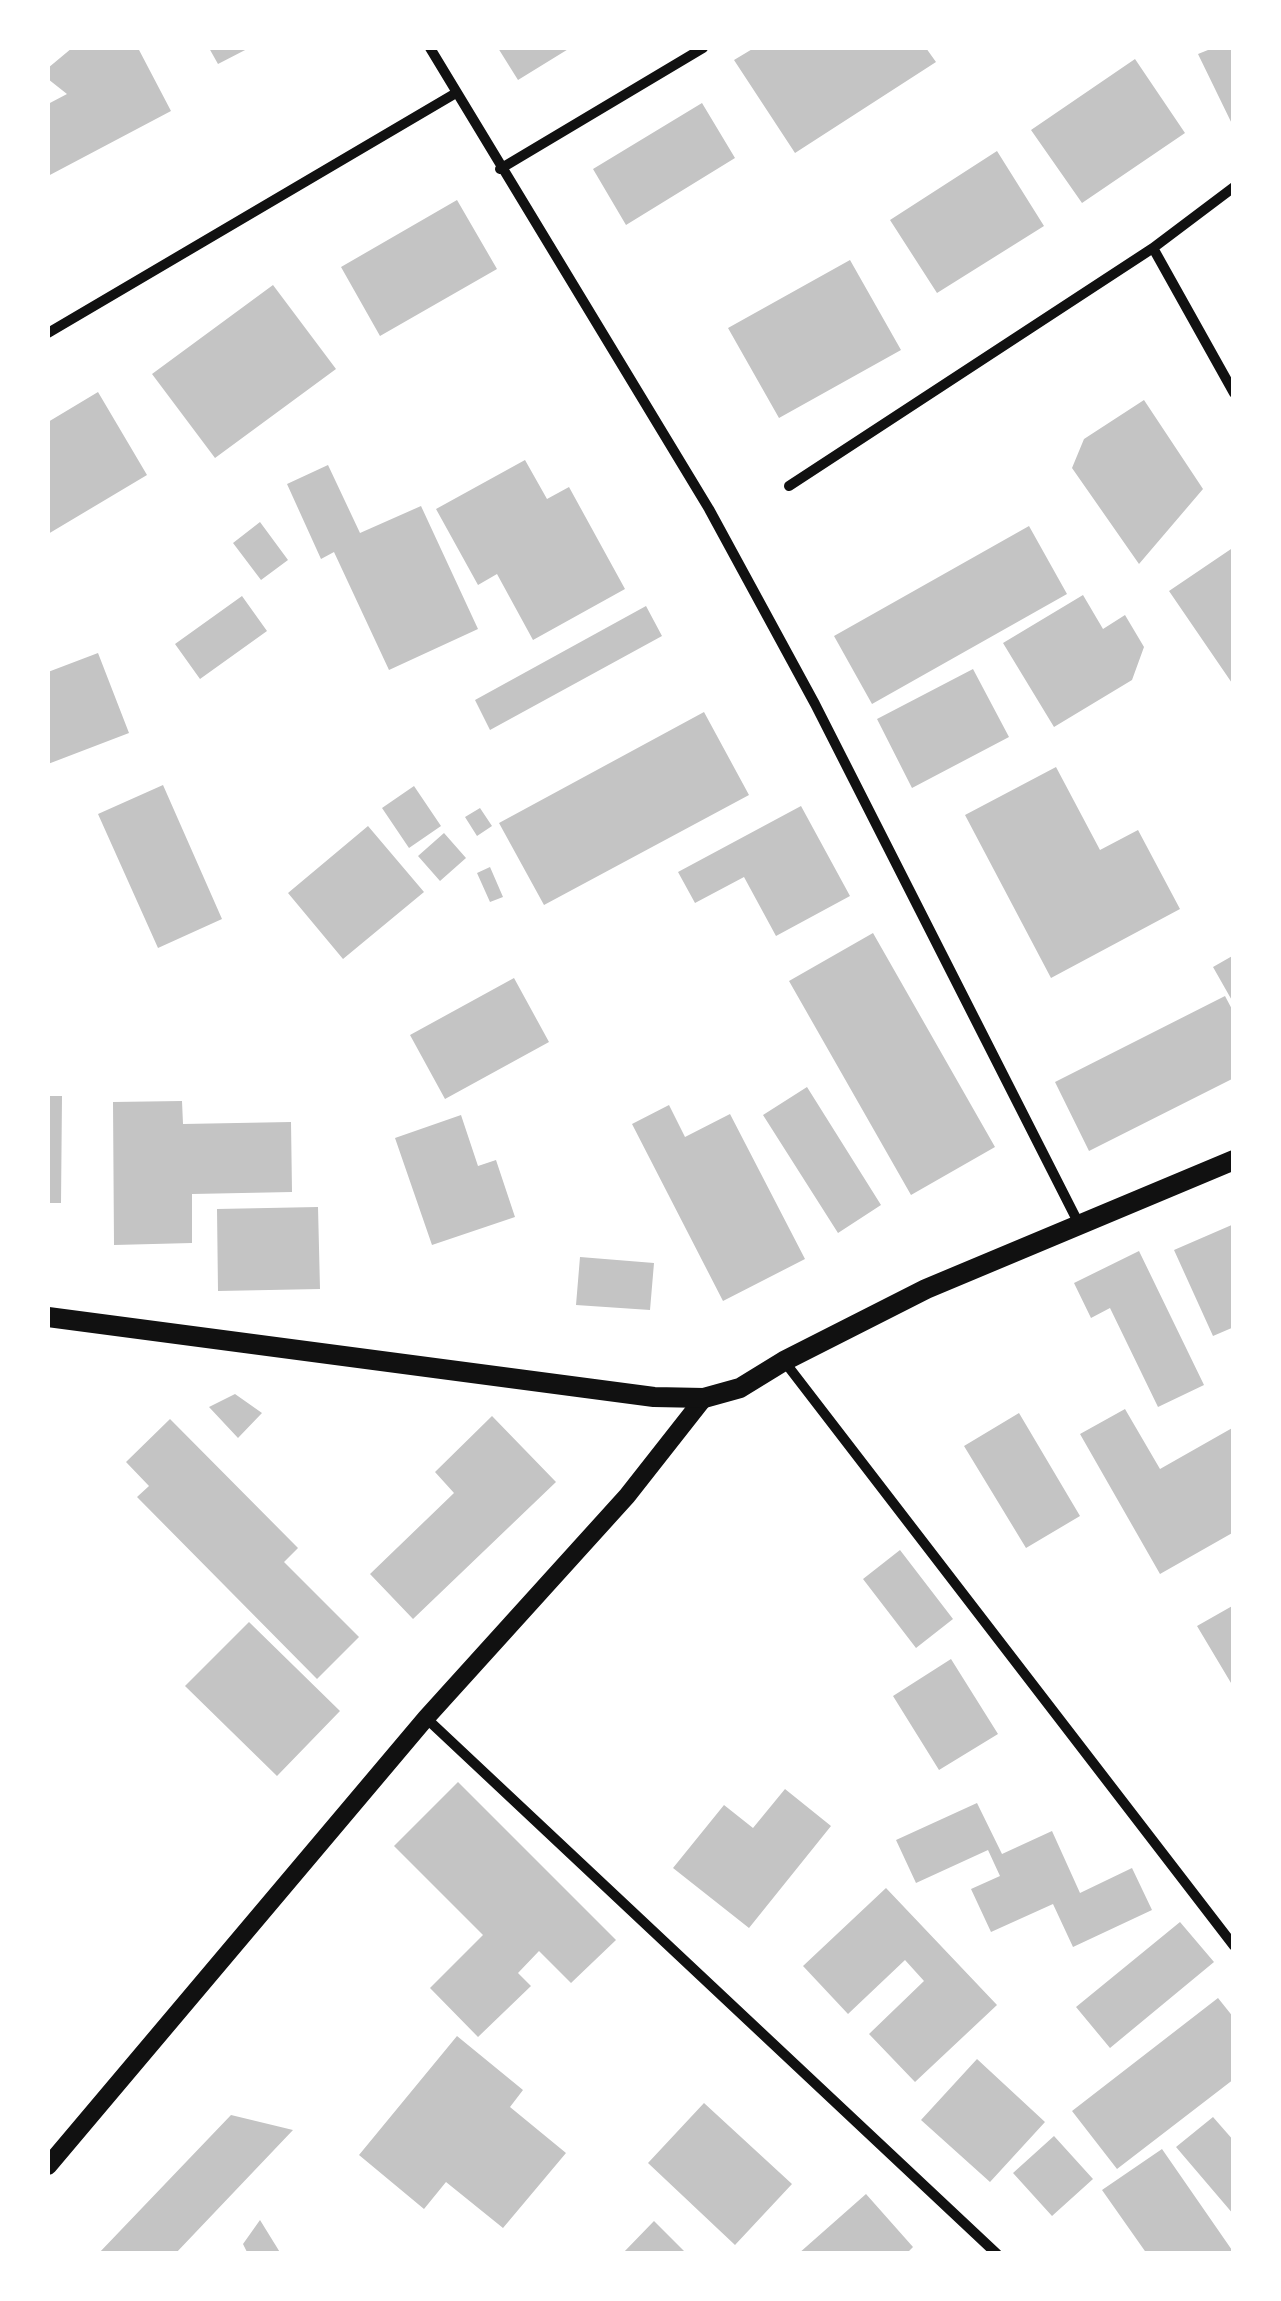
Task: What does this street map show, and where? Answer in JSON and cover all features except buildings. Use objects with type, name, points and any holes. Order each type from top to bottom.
[{"type":"main road","points":[[48,1317],[654,1397],[704,1398],[740,1388],[784,1360],[926,1290],[1234,1160]]},
{"type":"street","points":[[430,48],[709,510],[824,721],[1079,1224]]},
{"type":"street","points":[[500,168],[702,48]]},
{"type":"street","points":[[48,332],[456,93]]},
{"type":"street","points":[[789,486],[1153,248],[1234,187]]},
{"type":"street","points":[[1153,248],[1234,392]]},
{"type":"street","points":[[784,1360],[1234,1946]]},
{"type":"street","points":[[48,2166],[426,1718],[627,1496],[704,1398]]},
{"type":"street","points":[[426,1718],[997,2254]]}]
